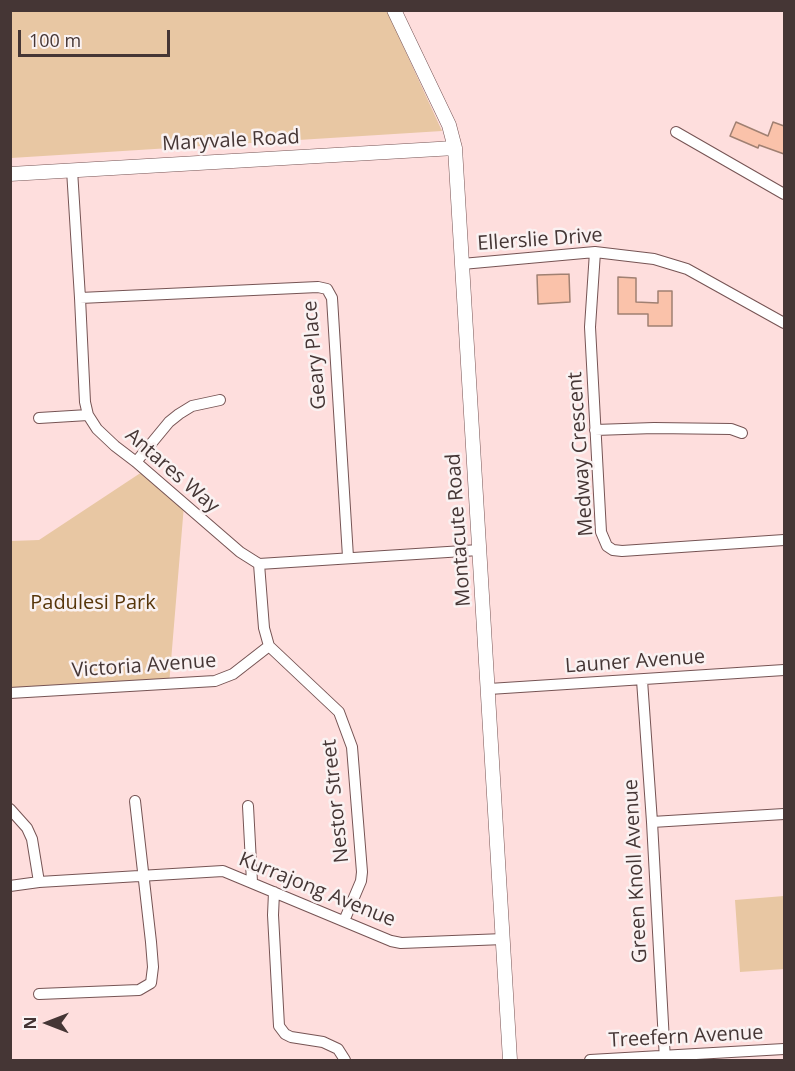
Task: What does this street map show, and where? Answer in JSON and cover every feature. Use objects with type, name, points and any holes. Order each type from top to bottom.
[{"type":"main road","name":"Montacute Road","points":[[394,10],[449,125],[455,148],[510,1060]]},
{"type":"main road","name":"Maryvale Road","points":[[10,174],[455,148]]},
{"type":"street","points":[[676,132],[784,194]]},
{"type":"street","points":[[39,418],[88,416],[85,402],[72,170]]},
{"type":"street","name":"Ellerslie Drive","points":[[462,264],[595,252],[654,259],[687,269],[784,323]]},
{"type":"street","name":"Medway Crescent","points":[[595,252],[590,327],[601,532],[607,546],[613,550],[784,540]]},
{"type":"street","name":"Geary Place","points":[[80,298],[318,287],[327,289],[332,298],[348,557]]},
{"type":"street","points":[[136,462],[179,414],[192,406],[220,400]]},
{"type":"street","name":"Antares Way","points":[[88,416],[109,440],[222,538],[259,564]]},
{"type":"street","points":[[595,430],[731,429],[742,433]]},
{"type":"street","points":[[269,646],[264,628],[259,564],[479,550]]},
{"type":"street","name":"Victoria Avenue","points":[[10,693],[215,681],[233,674],[269,646]]},
{"type":"street","name":"Nestor Street","points":[[269,646],[339,712],[350,739],[354,755],[362,872],[361,881],[344,921]]},
{"type":"street","name":"Launer Avenue","points":[[489,689],[784,670]]},
{"type":"street","name":"Green Knoll Avenue","points":[[642,680],[665,1058]]},
{"type":"street","points":[[39,994],[139,990],[151,982],[153,967],[135,801]]},
{"type":"street","points":[[248,806],[252,882]]},
{"type":"street","points":[[10,809],[27,828],[32,839],[39,882]]},
{"type":"street","points":[[652,822],[784,814]]},
{"type":"street","name":"Kurrajong Avenue","points":[[10,886],[39,882],[223,871],[382,938],[401,943],[504,939]]},
{"type":"street","points":[[274,892],[273,915],[279,1026],[285,1034],[291,1037],[323,1042],[338,1049],[345,1060]]},
{"type":"street","name":"Treefern Avenue","points":[[590,1060],[665,1058],[784,1049]]},
{"type":"green space","points":[[11,10],[387,11],[442,131],[11,158]]},
{"type":"green space","name":"Padulesi Park","points":[[145,470],[184,505],[169,685],[11,693],[11,541],[39,540]]},
{"type":"green space","points":[[784,896],[784,969],[740,972],[735,900]]},
{"type":"building","points":[[736,122],[768,136],[773,122],[784,126],[784,154],[759,145],[758,148],[730,136]]},
{"type":"building","points":[[569,274],[570,302],[538,304],[537,275]]},
{"type":"building","points":[[618,277],[636,278],[636,302],[658,303],[658,291],[672,291],[672,326],[648,326],[648,314],[618,314]]}]
